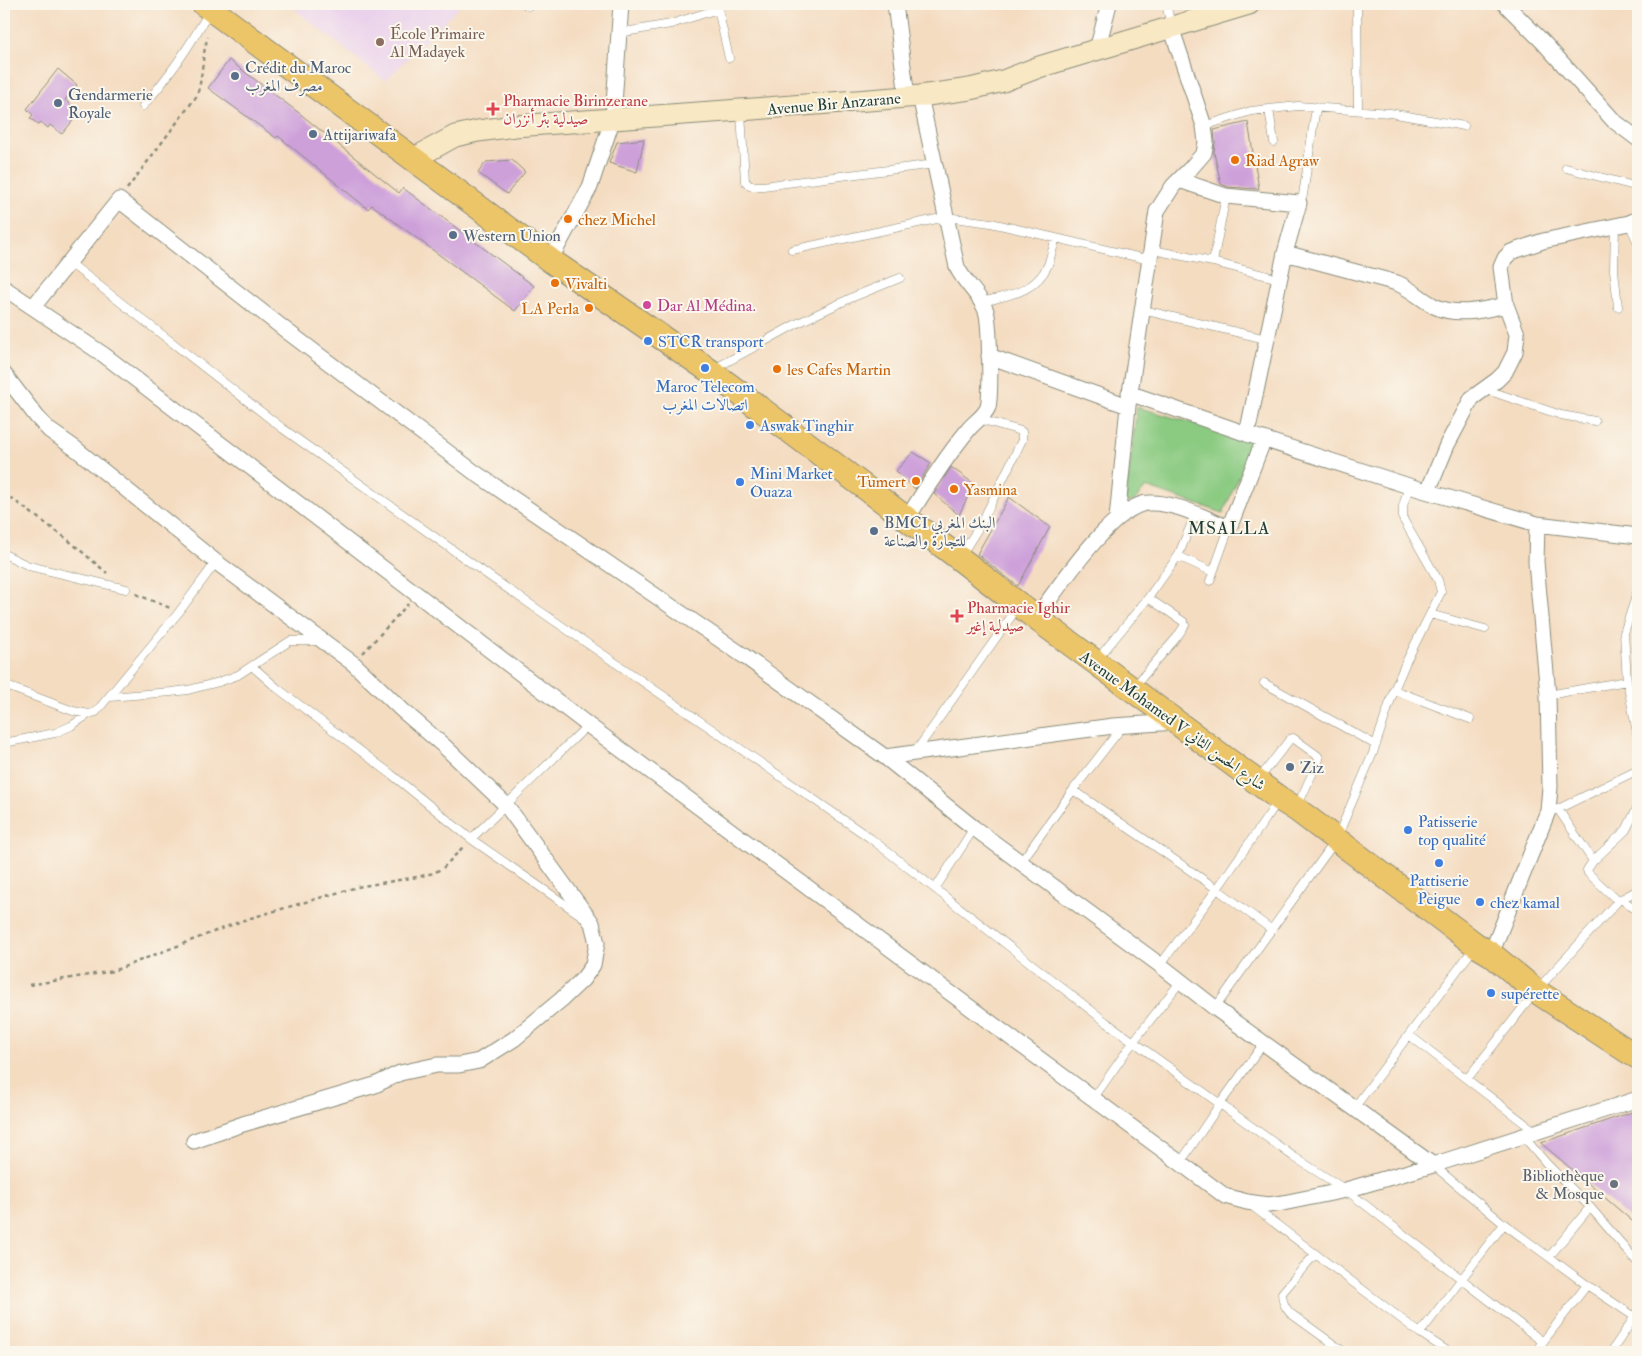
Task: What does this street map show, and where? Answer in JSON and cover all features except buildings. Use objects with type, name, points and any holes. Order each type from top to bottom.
[{"type":"main road","name":"Avenue Mohamed V شارع الحسن الثاني","points":[[213,10],[550,260],[710,371],[1028,612],[1258,781],[1536,991],[1635,1050]]},
{"type":"street","points":[[550,260],[590,187],[614,118],[621,4]]},
{"type":"street","points":[[895,4],[914,96],[935,164],[957,267],[960,274],[982,302],[987,314],[989,356],[987,409],[969,428],[937,471],[907,519]]},
{"type":"street","points":[[1097,50],[1109,4]]},
{"type":"street","name":"Avenue Bir Anzarane","points":[[413,159],[455,136],[515,126],[914,96],[970,89],[1249,4]]},
{"type":"street","points":[[1505,4],[1614,121],[1638,139]]},
{"type":"street","points":[[1116,519],[1129,400],[1158,211],[1173,186],[1204,153],[1206,142],[1204,126],[1171,27]]},
{"type":"street","points":[[1179,180],[1226,196],[1299,203],[1279,279],[1247,434]]},
{"type":"street","points":[[33,307],[119,200],[288,332],[474,472],[744,656],[884,757],[974,828],[1160,965],[1215,1008],[1433,1165]]},
{"type":"street","points":[[1428,491],[1447,445],[1472,398],[1505,372],[1515,352],[1517,334],[1506,305],[1501,267],[1505,258],[1511,252],[1543,241],[1628,223]]},
{"type":"street","points":[[1285,253],[1397,283],[1434,306],[1447,310],[1467,313],[1506,305]]},
{"type":"street","points":[[4,288],[104,355],[588,725],[1225,1196],[1268,1205],[1346,1190],[1433,1165],[1638,1099]]},
{"type":"street","points":[[989,356],[1129,400],[1264,439],[1408,486],[1538,524],[1638,536]]},
{"type":"street","points":[[4,374],[49,430],[76,449],[216,562],[354,664],[506,805],[592,923],[597,943],[593,965],[583,979],[514,1039],[480,1060],[459,1066],[437,1066],[400,1073],[375,1085],[243,1124],[194,1141]]},
{"type":"street","points":[[1028,612],[1116,519],[1136,507],[1146,503],[1167,504],[1229,528],[1264,439]]},
{"type":"street","points":[[1484,950],[1553,810],[1550,788],[1548,695],[1536,562],[1538,524]]},
{"type":"street","points":[[884,757],[1123,725],[1177,722]]},
{"type":"lane","points":[[1166,4],[1171,27]]},
{"type":"lane","points":[[1357,4],[1358,110]]},
{"type":"lane","points":[[618,33],[671,24],[717,6],[729,58]]},
{"type":"lane","points":[[143,106],[156,92],[213,10]]},
{"type":"lane","points":[[1204,126],[1252,111],[1298,106],[1390,112],[1464,126]]},
{"type":"lane","points":[[1299,203],[1303,195],[1316,107]]},
{"type":"lane","points":[[1269,109],[1274,142]]},
{"type":"lane","points":[[740,110],[745,181],[750,186],[773,185],[935,164]]},
{"type":"lane","points":[[1566,168],[1638,187]]},
{"type":"lane","points":[[1213,262],[1226,196]]},
{"type":"lane","points":[[792,250],[946,217],[991,223],[1056,238],[1151,255],[1213,262],[1279,279]]},
{"type":"lane","points":[[1628,223],[1638,243]]},
{"type":"lane","points":[[1618,306],[1614,270],[1628,223]]},
{"type":"lane","points":[[982,302],[1020,293],[1035,284],[1047,266],[1056,238]]},
{"type":"lane","points":[[70,263],[282,428],[492,578],[870,838],[1106,1022],[1294,1157],[1346,1190],[1543,1342]]},
{"type":"lane","points":[[710,371],[798,323],[853,297],[900,278]]},
{"type":"lane","points":[[1143,310],[1266,339]]},
{"type":"lane","points":[[1484,389],[1561,414],[1595,421]]},
{"type":"lane","points":[[959,558],[982,522],[1022,440],[1021,431],[979,419]]},
{"type":"lane","points":[[1215,1008],[1336,840],[1376,745],[1394,690],[1441,592],[1441,587],[1404,519],[1403,506],[1408,486]]},
{"type":"lane","points":[[1095,662],[1148,598],[1178,556],[1195,515]]},
{"type":"lane","points":[[1210,582],[1229,528]]},
{"type":"lane","points":[[4,554],[29,566],[126,589]]},
{"type":"lane","points":[[1178,556],[1213,572]]},
{"type":"lane","points":[[4,742],[55,733],[96,712],[179,612],[216,562]]},
{"type":"lane","points":[[1638,590],[1624,633],[1627,680],[1636,712],[1638,738]]},
{"type":"lane","points":[[1132,690],[1185,625],[1184,622],[1148,598]]},
{"type":"lane","points":[[915,753],[1028,612]]},
{"type":"lane","points":[[1430,614],[1485,629]]},
{"type":"lane","points":[[109,697],[188,690],[238,675],[290,641],[322,641]]},
{"type":"lane","points":[[252,666],[277,688],[379,764],[471,839],[592,923]]},
{"type":"lane","points":[[1548,695],[1627,680]]},
{"type":"lane","points":[[1264,683],[1376,745]]},
{"type":"lane","points":[[4,685],[72,711],[89,714]]},
{"type":"lane","points":[[1394,690],[1470,718]]},
{"type":"lane","points":[[471,839],[588,725]]},
{"type":"lane","points":[[1021,862],[1123,725]]},
{"type":"lane","points":[[1160,965],[1217,889],[1288,804],[1319,759],[1318,756],[1293,738],[1288,740],[1258,781]]},
{"type":"lane","points":[[1593,860],[1553,810],[1638,770]]},
{"type":"lane","points":[[1073,790],[1217,889],[1272,930]]},
{"type":"lane","points":[[1638,806],[1626,830],[1593,860],[1588,867],[1588,872],[1620,900],[1638,911]]},
{"type":"lane","points":[[935,889],[974,828]]},
{"type":"lane","points":[[1467,1079],[1536,991],[1620,900],[1638,890]]},
{"type":"lane","points":[[1354,1108],[1409,1035],[1484,950]]},
{"type":"lane","points":[[1093,1099],[1133,1042],[1181,981]]},
{"type":"lane","points":[[1409,1035],[1467,1079],[1529,1134],[1547,1164],[1590,1207],[1638,1264]]},
{"type":"lane","points":[[1180,1163],[1264,1043]]},
{"type":"lane","points":[[1433,1165],[1504,1224],[1550,1258],[1587,1285],[1636,1314],[1611,1352]]},
{"type":"lane","points":[[1247,1202],[1420,1333],[1449,1352]]},
{"type":"lane","points":[[1550,1258],[1590,1207]]},
{"type":"lane","points":[[1420,1333],[1504,1224]]},
{"type":"lane","points":[[1315,1254],[1282,1293],[1282,1300],[1290,1313],[1344,1352]]},
{"type":"lane","points":[[1536,1352],[1587,1285]]},
{"type":"path","points":[[119,200],[196,97],[201,84],[213,10]]},
{"type":"path","points":[[4,493],[67,539],[126,589],[179,612]]},
{"type":"path","points":[[354,664],[417,594]]},
{"type":"path","points":[[29,985],[113,971],[244,920],[357,887],[434,873],[444,867],[471,839]]},
{"type":"shaded area","name":"École Primaire Al Madayek","points":[[288,4],[462,4],[385,81]]},
{"type":"green space","points":[[1137,407],[1255,441],[1223,513],[1146,487],[1134,501],[1125,503]]},
{"type":"place","name":"École Primaire Al Madayek","points":[[380,42]]},
{"type":"place","name":"Crédit du Maroc مصرف المغرب","points":[[235,76]]},
{"type":"place","name":"Gendarmerie Royale","points":[[58,103]]},
{"type":"place","name":"Pharmacie Birinzerane صيدلية بئر أنزران","points":[[493,109]]},
{"type":"place","name":"Attijariwafa","points":[[313,134]]},
{"type":"place","name":"Riad Agraw","points":[[1235,160]]},
{"type":"place","name":"chez Michel","points":[[568,219]]},
{"type":"place","name":"Western Union","points":[[453,235]]},
{"type":"place","name":"Vivalti","points":[[555,283]]},
{"type":"place","name":"Dar Al Médina.","points":[[647,305]]},
{"type":"place","name":"LA Perla","points":[[589,308]]},
{"type":"place","name":"STCR transport","points":[[648,341]]},
{"type":"place","name":"Maroc Telecom اتصالات المغرب","points":[[705,368]]},
{"type":"place","name":"les Cafes Martin","points":[[777,369]]},
{"type":"place","name":"Aswak Tinghir","points":[[750,425]]},
{"type":"place","name":"Tumert","points":[[916,481]]},
{"type":"place","name":"Mini Market Ouaza","points":[[740,482]]},
{"type":"place","name":"Yasmina","points":[[954,489]]},
{"type":"place","name":"BMCI البنك المغربي للتجارة والصناعة","points":[[874,531]]},
{"type":"place","name":"Pharmacie Ighir صيدلية إغير","points":[[957,616]]},
{"type":"place","name":"Ziz","points":[[1290,767]]},
{"type":"place","name":"Patisserie top qualité","points":[[1408,830]]},
{"type":"place","name":"Pattiserie Peigue","points":[[1439,863]]},
{"type":"place","name":"chez kamal","points":[[1480,902]]},
{"type":"place","name":"supérette","points":[[1491,993]]},
{"type":"place","name":"Bibliothèque & Mosque","points":[[1614,1184]]},
{"type":"district","name":"MSALLA","points":[[1229,528]]}]
